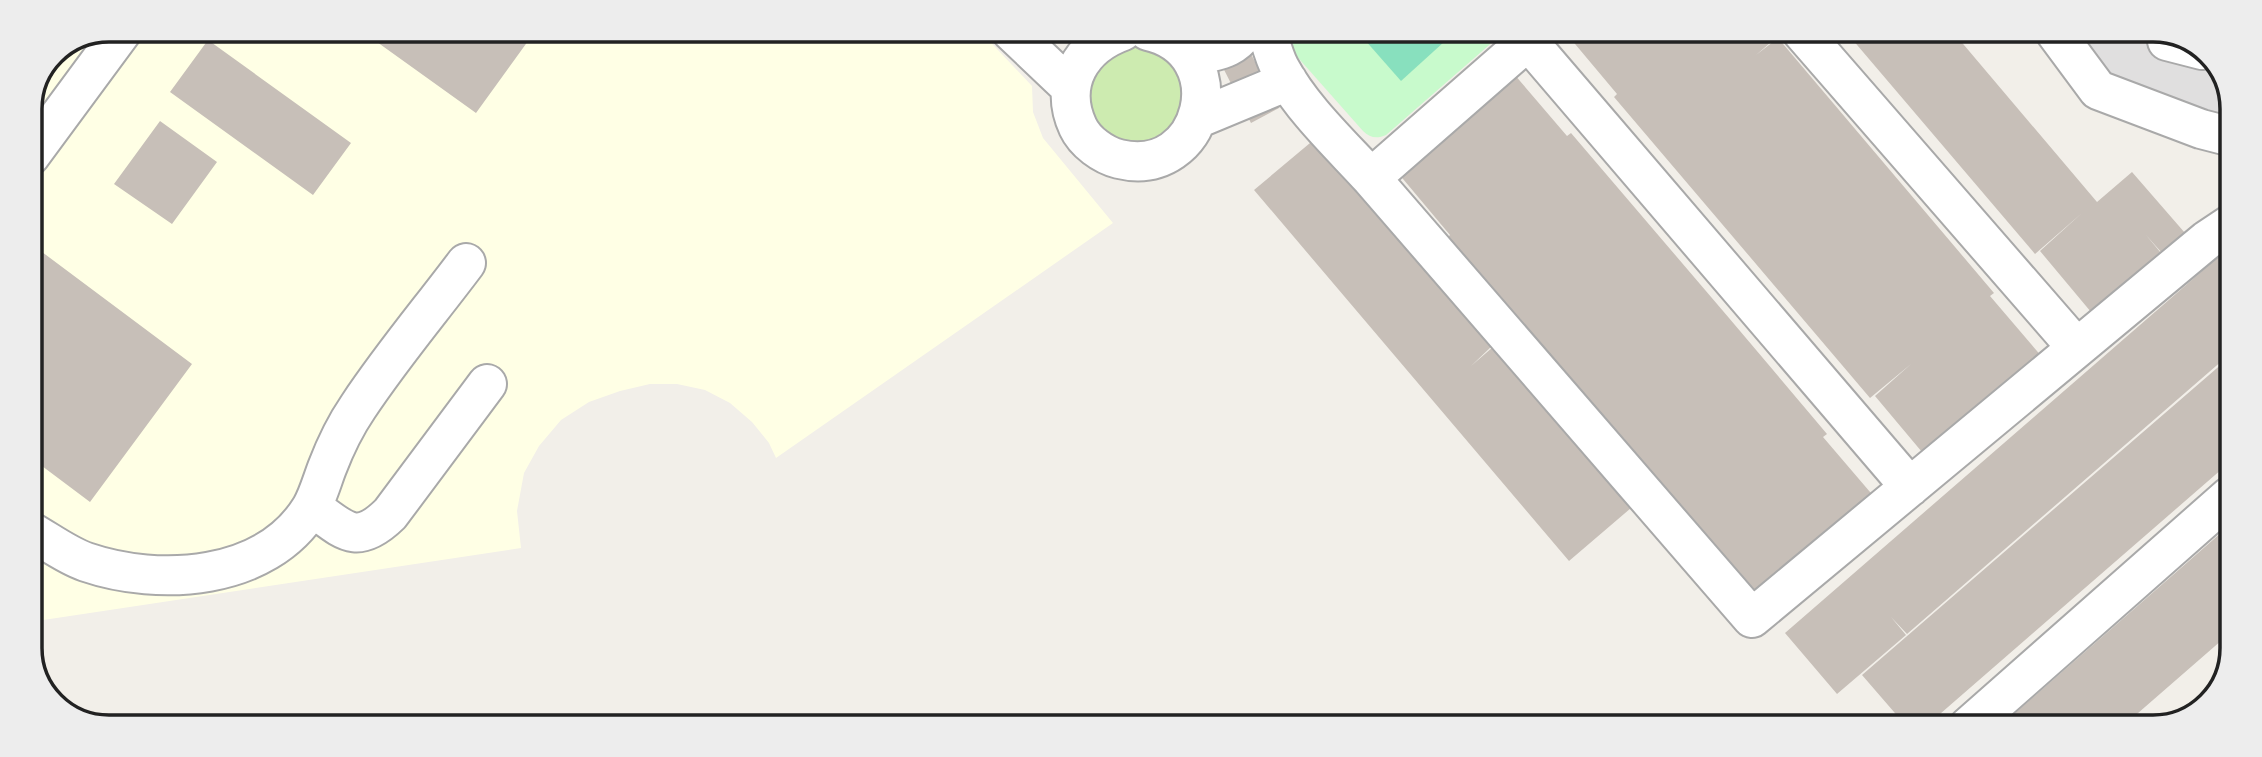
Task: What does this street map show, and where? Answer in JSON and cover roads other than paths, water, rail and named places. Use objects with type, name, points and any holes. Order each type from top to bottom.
[{"type":"street","points":[[42,140],[114,42]]},
{"type":"street","points":[[1023,42],[1071,88]]},
{"type":"street","points":[[1105,42],[1077,67],[1071,88],[1072,110],[1079,130],[1093,146],[1111,157],[1132,162],[1153,160],[1173,150],[1188,136],[1199,118],[1202,97],[1200,76],[1191,58],[1174,42]]},
{"type":"street","points":[[1191,58],[1204,52],[1227,49],[1237,42]]},
{"type":"street","points":[[1271,42],[1288,82],[1318,119],[1752,618],[2220,232]]},
{"type":"street","points":[[1371,178],[1526,42]]},
{"type":"street","points":[[1538,42],[1910,487]]},
{"type":"street","points":[[1811,42],[2077,348]]},
{"type":"street","points":[[2062,42],[2098,90],[2201,130],[2220,134]]},
{"type":"street","points":[[1199,118],[1288,82]]},
{"type":"street","points":[[42,538],[83,561],[132,574],[201,574],[250,560],[270,548],[289,535],[312,507],[335,448],[358,408],[466,263]]},
{"type":"street","points":[[312,507],[354,534],[369,531],[380,524],[487,384]]},
{"type":"street","points":[[1982,715],[2220,505]]}]
